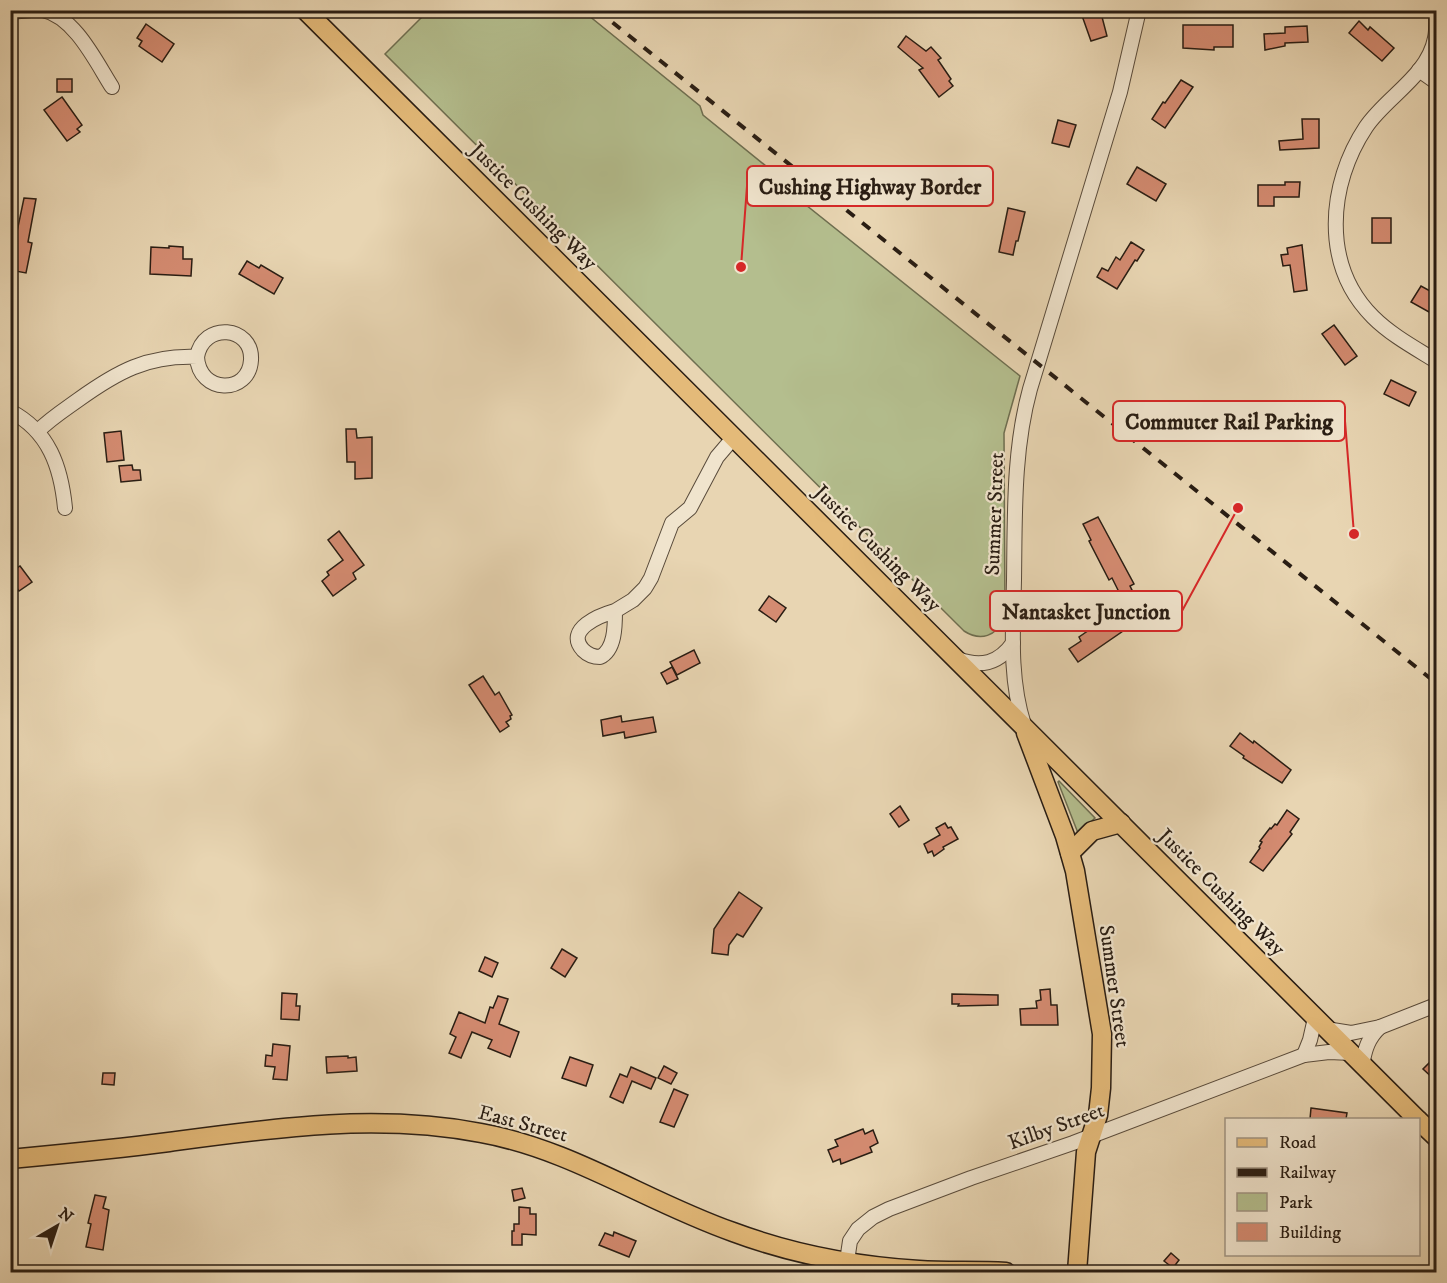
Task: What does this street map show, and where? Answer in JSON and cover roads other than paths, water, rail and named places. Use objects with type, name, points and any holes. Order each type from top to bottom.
[{"type":"main road","name":"Justice Cushing Way","points":[[305,10],[1416,1118]]},
{"type":"main road","name":"Summer Street","points":[[1024,726],[1070,853],[1078,888],[1103,1047],[1098,1115],[1086,1152],[1077,1272]]},
{"type":"main road","points":[[1070,853],[1092,831],[1103,826],[1121,823]]},
{"type":"main road","name":"East Street","points":[[10,1159],[318,1124],[381,1122],[437,1126],[483,1133],[543,1149],[587,1166],[731,1232],[798,1252],[847,1261],[937,1272],[1006,1272]]},
{"type":"main road","name":"Justice Cushing Way","points":[[1420,1122],[1437,1137]]},
{"type":"street","points":[[10,12],[31,10]]},
{"type":"street","points":[[43,10],[56,14],[67,22],[91,53],[112,87]]},
{"type":"street","name":"Summer Street","points":[[1024,726],[1013,675],[1016,474],[1022,420],[1117,101],[1139,10]]},
{"type":"street","points":[[1436,10],[1436,37],[1430,54],[1419,70],[1376,114],[1357,143],[1337,197],[1335,227],[1341,264],[1348,283],[1359,300],[1387,329],[1437,361]]},
{"type":"street","points":[[1419,70],[1437,82]]},
{"type":"street","points":[[226,332],[239,336],[244,341],[249,347],[251,361],[247,374],[242,379],[223,386],[209,382],[204,377],[197,357],[198,350],[206,338],[212,334],[226,332]]},
{"type":"street","points":[[38,431],[53,417],[126,369],[159,358],[197,357]]},
{"type":"street","points":[[10,411],[23,418],[38,431],[47,444],[57,465],[65,508]]},
{"type":"street","points":[[615,611],[633,600],[648,583],[672,523],[690,508],[717,457],[734,437]]},
{"type":"street","points":[[957,659],[969,663],[991,662],[1007,652],[1013,643]]},
{"type":"street","points":[[1304,1055],[1321,1023],[1351,1033],[1380,1027],[1437,1005]]},
{"type":"street","points":[[1356,1059],[1380,1027]]},
{"type":"street","name":"Kilby Street","points":[[847,1261],[849,1244],[855,1233],[866,1222],[881,1213],[1304,1055],[1329,1052],[1356,1059]]},
{"type":"railway","points":[[597,10],[1436,683]]},
{"type":"place","name":"Cushing Highway Border","points":[[741,267]]},
{"type":"place","name":"Nantasket Junction","points":[[1238,508]]},
{"type":"place","name":"Commuter Rail Parking","points":[[1354,534]]}]
